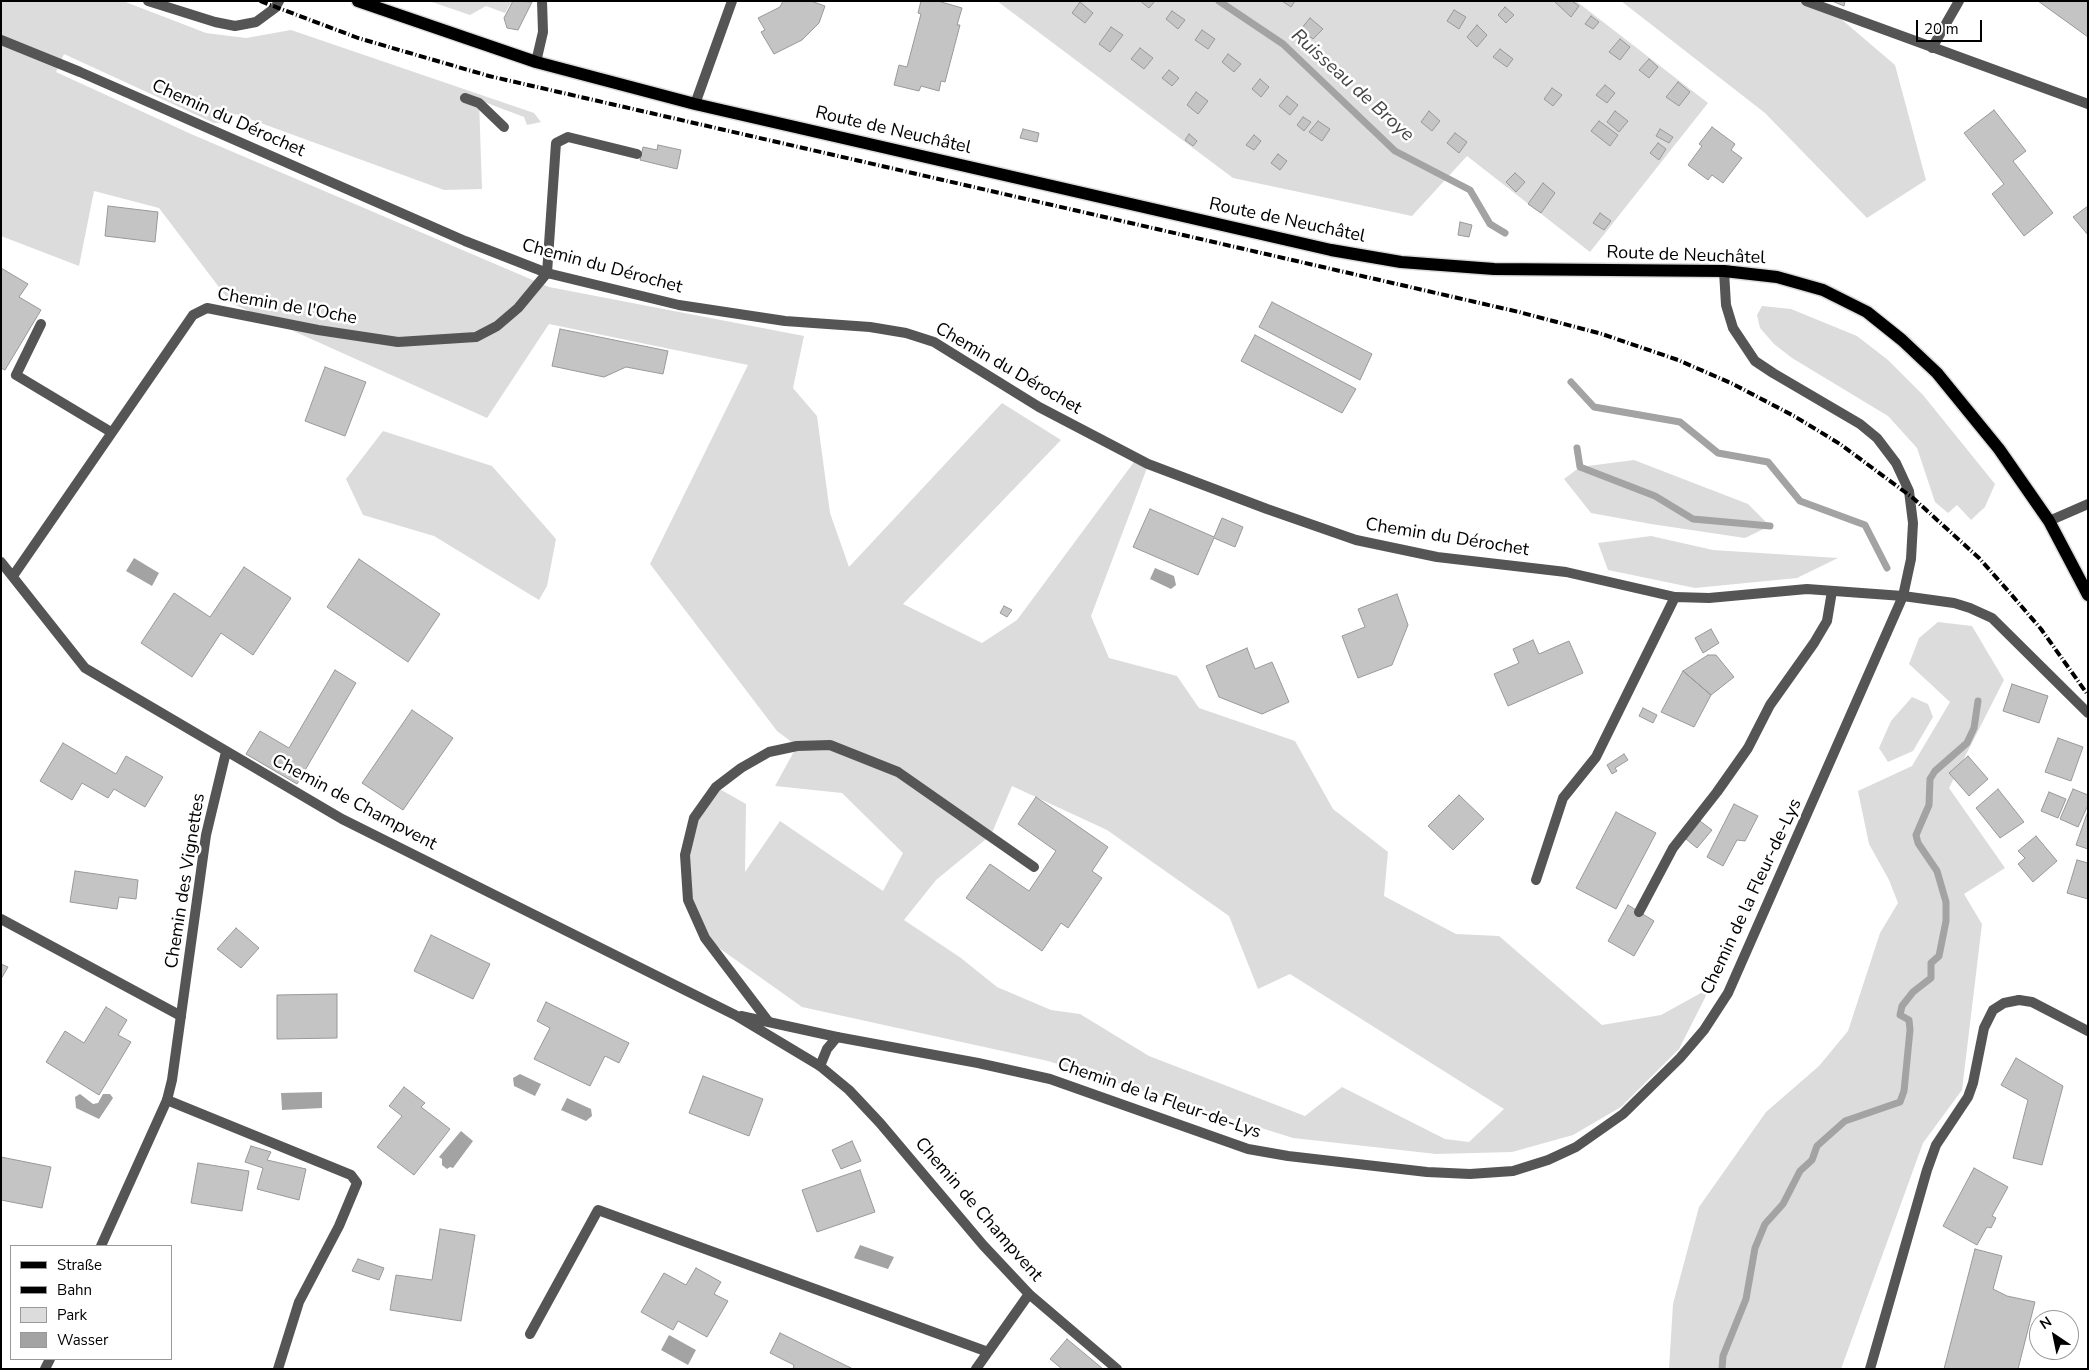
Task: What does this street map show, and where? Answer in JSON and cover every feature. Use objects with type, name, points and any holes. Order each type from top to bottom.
[{"type":"main road","name":"Route de Neuchâtel","points":[[358,1],[536,62],[695,104],[1367,256],[1410,262],[1494,268],[1724,271],[1777,277],[1799,282],[1837,296],[1874,318],[1902,340],[1937,373],[1999,449],[2049,521],[2088,595]]},
{"type":"street","points":[[148,1],[215,22],[235,26],[256,22],[275,8],[279,1]]},
{"type":"street","points":[[536,62],[543,32],[542,1]]},
{"type":"street","points":[[695,104],[732,1]]},
{"type":"street","points":[[1806,1],[2088,104]]},
{"type":"street","points":[[1932,48],[1959,1]]},
{"type":"street","name":"Chemin du Dérochet","points":[[1,40],[80,72],[464,241],[547,273],[680,305],[785,321],[870,327],[906,333],[934,342],[1039,407],[1148,464],[1356,540],[1437,557],[1566,572],[1675,597],[1710,598],[1807,589],[1904,596],[1954,603],[1992,618],[2088,713]]},
{"type":"street","points":[[465,98],[479,103],[504,127]]},
{"type":"street","points":[[547,273],[556,143],[568,137],[637,154]]},
{"type":"street","name":"Chemin de la Fleur-de-Lys","points":[[837,1036],[978,1062],[1050,1079],[1240,1146],[1288,1156],[1427,1172],[1470,1174],[1513,1171],[1548,1160],[1576,1147],[1623,1114],[1680,1058],[1704,1030],[1728,993],[1904,596],[1910,559],[1913,523],[1909,491],[1896,463],[1877,438],[1860,424],[1772,374],[1755,361],[1733,328],[1726,305],[1724,271]]},
{"type":"street","name":"Chemin de l'Oche","points":[[13,576],[193,315],[207,308],[318,330],[398,342],[476,337],[497,326],[518,308],[547,273]]},
{"type":"street","points":[[42,324],[16,375],[111,432]]},
{"type":"street","points":[[2049,521],[2088,504]]},
{"type":"street","name":"Chemin de Champvent","points":[[1,562],[85,668],[342,820],[735,1015],[820,1066],[848,1090],[880,1123],[983,1244],[1029,1294],[1117,1369]]},
{"type":"street","points":[[1639,912],[1673,848],[1717,792],[1748,748],[1770,705],[1827,621],[1832,590]]},
{"type":"street","points":[[1536,880],[1563,798],[1596,757],[1675,597]]},
{"type":"street","points":[[768,1021],[705,938],[688,900],[685,855],[694,818],[716,787],[740,768],[769,752],[797,746],[830,744],[898,772],[1034,867]]},
{"type":"street","name":"Chemin des Vignettes","points":[[101,1245],[167,1100],[182,1016],[206,835],[226,752]]},
{"type":"street","points":[[1,919],[182,1016]]},
{"type":"street","points":[[1870,1369],[1925,1174],[1936,1145],[1968,1097],[1973,1083],[1984,1028],[1992,1010],[2004,1003],[2019,1000],[2032,1002],[2088,1031]]},
{"type":"street","name":"Chemin de Champvent","points":[[735,1015],[837,1036]]},
{"type":"street","points":[[820,1066],[827,1049],[837,1036]]},
{"type":"street","points":[[167,1100],[351,1175],[357,1183],[339,1226],[299,1302],[278,1369]]},
{"type":"street","points":[[530,1334],[598,1210],[988,1352]]},
{"type":"street","points":[[976,1369],[1029,1294]]},
{"type":"green space","points":[[1,1],[123,1],[206,33],[246,38],[291,30],[534,113],[541,122],[527,125],[524,117],[479,100],[482,189],[444,190],[236,114],[230,123],[214,123],[64,54],[56,72],[191,134],[549,287],[804,336],[793,388],[817,416],[830,513],[849,567],[1002,403],[1061,440],[903,604],[982,643],[1017,620],[1134,462],[1147,468],[1091,616],[1109,658],[1177,676],[1199,708],[1295,741],[1333,809],[1388,852],[1384,896],[1456,934],[1499,936],[1602,1025],[1661,1015],[1710,988],[1679,1049],[1621,1107],[1573,1135],[1512,1152],[1436,1154],[1293,1138],[1048,1061],[802,1007],[705,938],[688,900],[685,855],[694,818],[716,787],[746,804],[745,872],[780,821],[883,891],[903,853],[842,793],[775,786],[797,746],[777,731],[650,564],[748,365],[549,324],[487,418],[231,303],[159,208],[94,191],[79,266],[1,236]],"holes":[[[1012,786],[1107,830],[1229,916],[1258,989],[1290,974],[1504,1109],[1469,1142],[1445,1139],[1342,1087],[1305,1116],[1149,1056],[1080,1014],[1051,1010],[997,987],[961,958],[904,920],[936,880],[991,835]]]},
{"type":"green space","points":[[429,1],[512,1],[505,13],[486,6],[470,15]]},
{"type":"green space","points":[[997,1],[1576,1],[1708,103],[1590,252],[1467,156],[1412,216],[1233,178]]},
{"type":"green space","points":[[1621,1],[1820,1],[1895,65],[1926,180],[1867,218],[1765,113]]},
{"type":"green space","points":[[1762,306],[1791,309],[1857,336],[1888,360],[1923,395],[1995,484],[1985,507],[1971,520],[1957,505],[1948,513],[1935,502],[1917,448],[1888,416],[1792,358],[1774,344],[1760,328],[1757,315]]},
{"type":"green space","points":[[383,431],[492,466],[556,539],[547,586],[539,600],[434,536],[363,515],[346,479]]},
{"type":"green space","points":[[1634,460],[1748,504],[1770,526],[1745,538],[1591,513],[1564,479],[1580,467]]},
{"type":"green space","points":[[1651,536],[1713,550],[1838,558],[1797,578],[1695,588],[1608,570],[1598,543]]},
{"type":"green space","points":[[1938,622],[1972,626],[2004,680],[1949,788],[2005,868],[1964,894],[1982,924],[1962,1090],[1923,1143],[1841,1369],[1669,1369],[1673,1304],[1699,1207],[1766,1112],[1819,1066],[1848,1031],[1880,933],[1898,903],[1889,880],[1869,844],[1858,791],[1912,766],[1950,702],[1909,664],[1919,638]]},
{"type":"green space","points":[[1912,697],[1928,704],[1933,717],[1913,751],[1888,762],[1879,748],[1891,721]]},
{"type":"water","points":[[134,558],[159,573],[152,586],[126,571]]},
{"type":"water","points":[[1155,568],[1174,576],[1176,585],[1171,589],[1150,579]]},
{"type":"water","points":[[520,1074],[541,1084],[535,1096],[514,1086],[513,1078]]},
{"type":"water","points":[[322,1092],[322,1108],[282,1110],[281,1093]]},
{"type":"water","points":[[80,1094],[93,1104],[98,1103],[103,1094],[110,1094],[113,1098],[99,1119],[76,1108],[75,1097]]},
{"type":"water","points":[[567,1098],[591,1109],[592,1116],[586,1121],[561,1110]]},
{"type":"water","points":[[461,1131],[473,1141],[453,1168],[447,1169],[442,1165],[442,1159],[439,1157]]},
{"type":"water","points":[[860,1245],[894,1257],[888,1269],[854,1258]]},
{"type":"water","points":[[669,1335],[696,1350],[688,1365],[661,1350]]},
{"type":"building","points":[[513,1],[532,2],[518,30],[507,28],[504,18]]},
{"type":"building","points":[[783,1],[811,1],[825,6],[819,23],[802,40],[774,54],[761,32],[765,30],[758,18],[780,7]]},
{"type":"building","points":[[921,1],[938,1],[962,8],[957,25],[960,25],[945,82],[941,81],[939,91],[921,86],[919,91],[894,85],[899,65],[907,67],[921,14],[918,13]]},
{"type":"building","points":[[1140,1],[1155,1],[1149,8]]},
{"type":"building","points":[[1282,1],[1295,1],[1291,7]]},
{"type":"building","points":[[1554,1],[1572,1],[1579,6],[1571,17]]},
{"type":"building","points":[[1832,1],[1845,1],[1844,6]]},
{"type":"building","points":[[2038,1],[2088,1],[2088,37]]},
{"type":"building","points":[[1080,2],[1093,13],[1085,23],[1072,13]]},
{"type":"building","points":[[1505,7],[1514,15],[1506,23],[1498,15]]},
{"type":"building","points":[[1454,10],[1466,17],[1459,29],[1447,21]]},
{"type":"building","points":[[1172,11],[1185,20],[1178,29],[1166,19]]},
{"type":"building","points":[[1591,16],[1599,22],[1593,29],[1585,24]]},
{"type":"building","points":[[1310,18],[1323,29],[1313,39],[1301,29]]},
{"type":"building","points":[[1477,25],[1487,35],[1477,47],[1467,37]]},
{"type":"building","points":[[1111,27],[1123,35],[1110,52],[1099,44]]},
{"type":"building","points":[[1202,30],[1215,39],[1208,49],[1195,40]]},
{"type":"building","points":[[1620,39],[1630,47],[1620,60],[1609,52]]},
{"type":"building","points":[[1140,48],[1153,58],[1144,69],[1131,59]]},
{"type":"building","points":[[1500,49],[1513,59],[1507,67],[1493,57]]},
{"type":"building","points":[[1228,54],[1241,64],[1234,72],[1222,62]]},
{"type":"building","points":[[1649,59],[1658,67],[1649,78],[1639,70]]},
{"type":"building","points":[[1169,70],[1179,78],[1172,86],[1162,78]]},
{"type":"building","points":[[1260,79],[1269,87],[1261,97],[1252,89]]},
{"type":"building","points":[[1678,82],[1690,92],[1679,106],[1666,97]]},
{"type":"building","points":[[1605,85],[1615,93],[1607,103],[1596,95]]},
{"type":"building","points":[[1552,88],[1562,95],[1553,106],[1544,99]]},
{"type":"building","points":[[1196,92],[1208,101],[1198,114],[1187,105]]},
{"type":"building","points":[[1287,96],[1298,105],[1290,115],[1279,106]]},
{"type":"building","points":[[1994,110],[2026,151],[2013,161],[2053,213],[2024,236],[1992,194],[2004,184],[1964,133]]},
{"type":"building","points":[[1429,111],[1440,121],[1432,131],[1421,122]]},
{"type":"building","points":[[1615,111],[1628,121],[1619,132],[1607,122]]},
{"type":"building","points":[[1303,117],[1311,122],[1304,131],[1297,125]]},
{"type":"building","points":[[1318,121],[1330,129],[1322,141],[1309,132]]},
{"type":"building","points":[[1599,121],[1618,135],[1610,146],[1591,131]]},
{"type":"building","points":[[1712,127],[1735,144],[1731,150],[1742,158],[1723,183],[1712,175],[1708,180],[1688,165],[1702,146],[1699,144]]},
{"type":"building","points":[[1023,129],[1039,133],[1037,142],[1020,138]]},
{"type":"building","points":[[1660,129],[1673,137],[1669,143],[1656,136]]},
{"type":"building","points":[[1455,133],[1467,142],[1459,153],[1447,143]]},
{"type":"building","points":[[1189,134],[1197,141],[1193,146],[1185,140]]},
{"type":"building","points":[[1254,135],[1261,141],[1254,150],[1246,145]]},
{"type":"building","points":[[1658,143],[1666,149],[1659,160],[1650,153]]},
{"type":"building","points":[[658,145],[681,150],[677,169],[640,160],[643,147],[657,150]]},
{"type":"building","points":[[1278,154],[1287,161],[1280,170],[1271,163]]},
{"type":"building","points":[[1515,173],[1525,182],[1516,192],[1506,182]]},
{"type":"building","points":[[1543,183],[1555,193],[1541,213],[1528,204]]},
{"type":"building","points":[[108,206],[158,212],[155,242],[105,236]]},
{"type":"building","points":[[2088,206],[2088,235],[2073,217]]},
{"type":"building","points":[[1600,213],[1611,221],[1604,230],[1593,223]]},
{"type":"building","points":[[1460,222],[1472,225],[1469,237],[1458,235]]},
{"type":"building","points":[[1,268],[28,284],[19,297],[41,310],[5,370],[1,368]]},
{"type":"building","points":[[1272,302],[1372,354],[1360,380],[1259,327]]},
{"type":"building","points":[[560,329],[668,351],[663,374],[626,367],[604,377],[552,366]]},
{"type":"building","points":[[1255,335],[1356,389],[1342,413],[1241,361]]},
{"type":"building","points":[[325,367],[366,382],[345,436],[305,421]]},
{"type":"building","points":[[1150,509],[1214,537],[1222,518],[1243,527],[1235,547],[1214,538],[1198,575],[1133,547]]},
{"type":"building","points":[[359,559],[440,614],[408,662],[327,607]]},
{"type":"building","points":[[244,567],[291,598],[253,655],[221,633],[192,677],[141,643],[174,593],[210,617]]},
{"type":"building","points":[[1397,594],[1408,625],[1392,665],[1358,678],[1342,636],[1365,627],[1358,609]]},
{"type":"building","points":[[1004,606],[1012,610],[1007,617],[1000,613]]},
{"type":"building","points":[[1711,629],[1719,643],[1703,653],[1695,638]]},
{"type":"building","points":[[1533,640],[1539,654],[1569,641],[1583,673],[1508,706],[1494,674],[1519,663],[1513,649]]},
{"type":"building","points":[[1247,648],[1255,669],[1272,662],[1289,702],[1262,714],[1219,697],[1206,666]]},
{"type":"building","points":[[1708,655],[1716,655],[1734,677],[1711,695],[1683,671]]},
{"type":"building","points":[[335,670],[356,683],[297,784],[246,754],[260,731],[289,748]]},
{"type":"building","points":[[1683,671],[1711,695],[1694,727],[1661,712]]},
{"type":"building","points":[[2012,684],[2048,696],[2039,723],[2003,711]]},
{"type":"building","points":[[1643,708],[1657,715],[1653,723],[1639,716]]},
{"type":"building","points":[[412,710],[453,738],[403,810],[362,783]]},
{"type":"building","points":[[2058,738],[2083,747],[2071,781],[2045,772]]},
{"type":"building","points":[[63,743],[116,774],[126,756],[163,777],[145,807],[114,789],[108,798],[82,783],[72,800],[40,781]]},
{"type":"building","points":[[1624,754],[1628,760],[1615,768],[1617,771],[1612,774],[1607,765]]},
{"type":"building","points":[[1968,756],[1988,779],[1969,796],[1949,773]]},
{"type":"building","points":[[1998,789],[2024,822],[2000,838],[1976,808]]},
{"type":"building","points":[[2073,789],[2088,795],[2088,805],[2078,827],[2060,819]]},
{"type":"building","points":[[2049,792],[2066,799],[2058,818],[2041,811]]},
{"type":"building","points":[[1459,795],[1484,819],[1453,850],[1428,826]]},
{"type":"building","points":[[1036,797],[1108,847],[1092,871],[1102,878],[1068,928],[1061,923],[1042,951],[966,898],[990,864],[1029,891],[1056,851],[1018,824]]},
{"type":"building","points":[[1734,804],[1758,816],[1745,841],[1737,840],[1723,866],[1707,857]]},
{"type":"building","points":[[2088,811],[2088,849],[2076,845]]},
{"type":"building","points":[[1616,812],[1656,833],[1616,909],[1576,888]]},
{"type":"building","points":[[1700,821],[1712,830],[1697,848],[1686,839]]},
{"type":"building","points":[[2036,836],[2057,861],[2033,882],[2018,864],[2025,858],[2018,851]]},
{"type":"building","points":[[2077,860],[2088,863],[2088,899],[2067,893]]},
{"type":"building","points":[[75,871],[138,880],[136,899],[119,897],[117,909],[70,902]]},
{"type":"building","points":[[1628,905],[1654,921],[1634,956],[1608,941]]},
{"type":"building","points":[[236,928],[259,948],[241,968],[217,949]]},
{"type":"building","points":[[431,935],[490,964],[473,999],[414,971]]},
{"type":"building","points":[[1,964],[8,967],[1,979]]},
{"type":"building","points":[[337,994],[337,1038],[277,1039],[277,995]]},
{"type":"building","points":[[546,1002],[629,1043],[619,1063],[605,1056],[590,1086],[534,1059],[550,1028],[537,1021]]},
{"type":"building","points":[[106,1007],[127,1020],[118,1035],[131,1042],[99,1095],[46,1062],[65,1031],[84,1043]]},
{"type":"building","points":[[2016,1058],[2063,1086],[2042,1165],[2013,1158],[2028,1100],[2001,1085]]},
{"type":"building","points":[[703,1076],[763,1099],[749,1136],[689,1113]]},
{"type":"building","points":[[404,1087],[425,1103],[421,1107],[450,1129],[414,1175],[377,1147],[402,1116],[389,1106]]},
{"type":"building","points":[[852,1141],[861,1161],[841,1169],[832,1150]]},
{"type":"building","points":[[251,1146],[271,1152],[267,1160],[306,1169],[299,1200],[257,1189],[263,1168],[245,1162]]},
{"type":"building","points":[[1,1157],[51,1167],[42,1208],[1,1200]]},
{"type":"building","points":[[198,1163],[249,1171],[242,1211],[191,1203]]},
{"type":"building","points":[[1974,1168],[2008,1187],[1992,1216],[1996,1218],[1991,1228],[1987,1227],[1977,1245],[1943,1226]]},
{"type":"building","points":[[860,1170],[875,1212],[817,1232],[802,1190]]},
{"type":"building","points":[[440,1229],[475,1235],[461,1321],[390,1310],[396,1275],[432,1280]]},
{"type":"building","points":[[1975,1249],[2002,1256],[1993,1289],[2007,1296],[2035,1302],[2033,1310],[2029,1310],[2029,1326],[2018,1369],[1944,1369]]},
{"type":"building","points":[[358,1259],[384,1268],[379,1280],[352,1271]]},
{"type":"building","points":[[696,1268],[721,1282],[714,1294],[728,1301],[707,1337],[678,1321],[673,1330],[641,1312],[664,1273],[686,1285]]},
{"type":"building","points":[[780,1333],[853,1369],[793,1369],[794,1365],[770,1353]]},
{"type":"building","points":[[1067,1339],[1103,1369],[1062,1369],[1050,1359]]},
{"type":"waterway","name":"Ruisseau de Broye","points":[[1219,1],[1283,44],[1395,151],[1470,190],[1490,224],[1505,233]]},
{"type":"waterway","name":"Ruisseau de Broye","points":[[1571,382],[1594,407],[1680,422],[1718,453],[1768,462],[1800,501],[1865,525],[1887,568]]},
{"type":"waterway","points":[[1577,448],[1580,467],[1655,496],[1693,519],[1770,526]]},
{"type":"waterway","name":"Ruisseau de Broye","points":[[1722,1369],[1723,1356],[1746,1299],[1755,1248],[1765,1224],[1783,1204],[1800,1171],[1812,1160],[1817,1146],[1845,1121],[1900,1102],[1904,1091],[1910,1030],[1909,1020],[1900,1015],[1902,1006],[1913,992],[1931,978],[1931,963],[1939,956],[1946,921],[1946,902],[1937,871],[1918,843],[1916,835],[1929,805],[1930,779],[1935,771],[1967,743],[1974,728],[1978,701]]},
{"type":"railway","points":[[260,1],[358,38],[489,76],[1519,312],[1602,334],[1678,360],[1733,384],[1794,416],[1840,444],[1913,498],[1979,558],[2041,629],[2088,695]]}]
